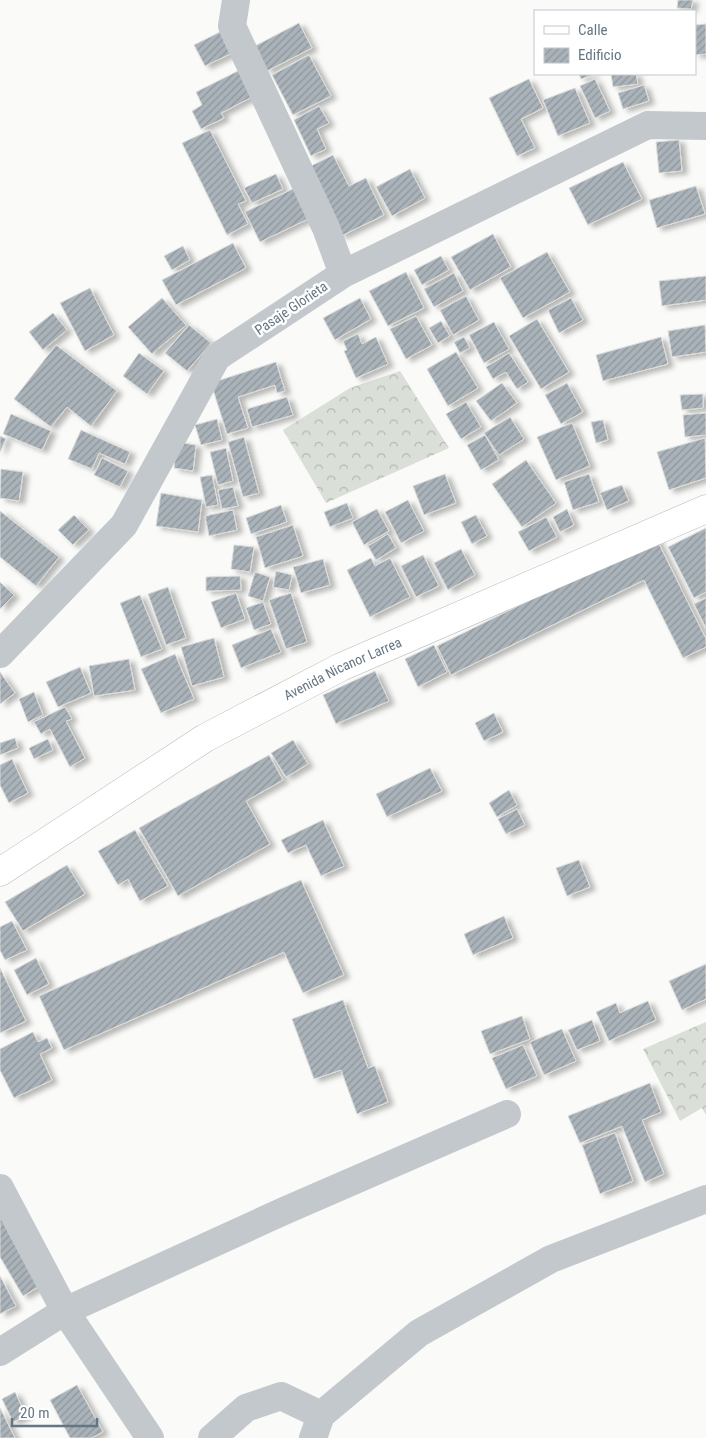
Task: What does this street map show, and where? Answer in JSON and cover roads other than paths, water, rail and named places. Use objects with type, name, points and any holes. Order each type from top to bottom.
[{"type":"main road","name":"Avenida Nicanor Larrea","points":[[0,872],[205,738],[341,667],[706,509]]},
{"type":"street","points":[[236,0],[232,26],[326,228],[343,274]]},
{"type":"street","name":"Pasaje Glorieta","points":[[0,654],[124,525],[216,357],[343,274],[648,125],[706,126]]},
{"type":"street","points":[[0,1352],[65,1311],[284,1211],[507,1114]]},
{"type":"street","points":[[0,1188],[65,1311],[150,1438]]},
{"type":"street","points":[[212,1438],[246,1408],[281,1396],[317,1426],[419,1333],[552,1260],[706,1199]]}]
